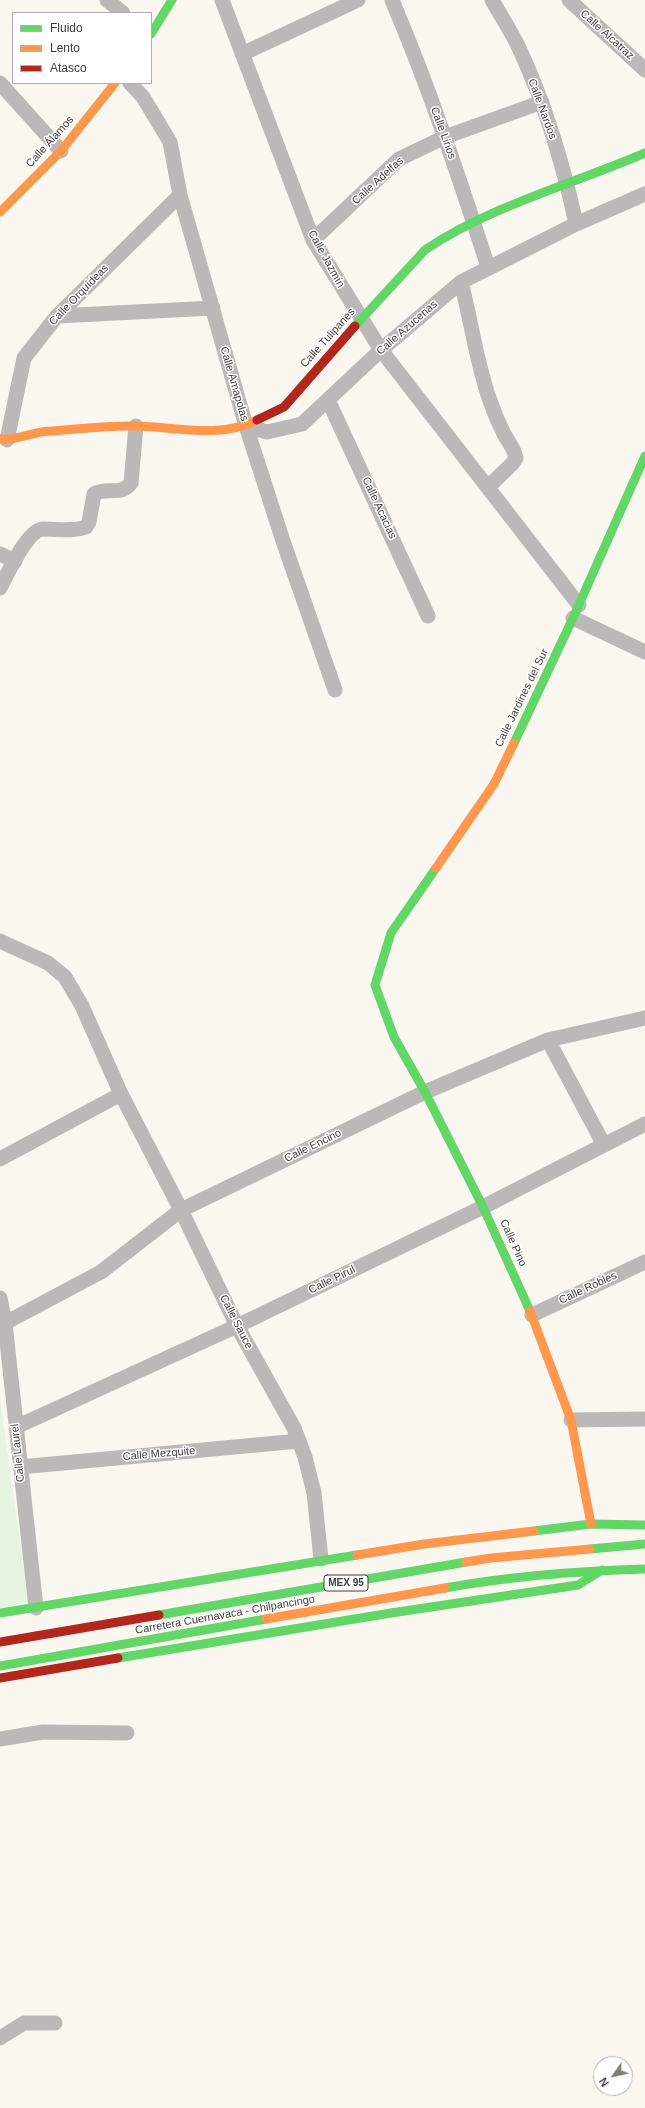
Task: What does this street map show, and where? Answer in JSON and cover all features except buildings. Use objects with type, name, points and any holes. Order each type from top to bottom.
[{"type":"main road","points":[[152,32],[172,0]]},
{"type":"main road","name":"Calle Álamos","points":[[0,212],[61,151],[114,84]]},
{"type":"main road","name":"Calle Tulipanes","points":[[4,440],[43,431],[136,426],[204,430],[246,426],[284,407],[362,318],[425,250],[438,240],[501,211],[645,153]]},
{"type":"main road","name":"Calle Jardines del Sur","points":[[375,985],[391,933],[494,784],[576,612],[645,456]]},
{"type":"main road","name":"Calle Pino","points":[[375,985],[394,1037],[425,1092],[483,1207],[532,1315],[571,1420],[591,1524]]},
{"type":"main road","points":[[0,1614],[190,1583],[321,1559],[424,1544],[591,1524],[645,1524]]},
{"type":"main road","name":"Carretera Cuernavaca - Chilpancingo","points":[[0,1642],[491,1558],[645,1544]]},
{"type":"main road","name":"Carretera Cuernavaca - Chilpancingo","points":[[0,1666],[491,1580],[602,1570],[645,1569]]},
{"type":"main road","points":[[0,1678],[390,1613],[578,1585],[602,1570]]},
{"type":"street","points":[[107,0],[122,12]]},
{"type":"street","name":"Calle Jazmín","points":[[222,0],[313,240],[335,279],[362,318],[381,350],[488,486],[576,612]]},
{"type":"street","points":[[242,54],[358,0]]},
{"type":"street","name":"Calle Lirios","points":[[392,0],[412,47],[488,267]]},
{"type":"street","name":"Calle Nardos","points":[[492,0],[518,46],[542,102],[568,185],[576,224]]},
{"type":"street","name":"Calle Alcatraz","points":[[569,0],[645,70]]},
{"type":"street","points":[[0,83],[61,151]]},
{"type":"street","name":"Calle Amapolas","points":[[131,84],[143,97],[170,142],[180,195],[246,426],[283,541],[335,690]]},
{"type":"street","name":"Calle Adelfas","points":[[313,240],[399,158],[444,137],[542,102]]},
{"type":"street","name":"Calle Azucenas","points":[[246,426],[267,432],[302,424],[381,350],[461,282],[488,267],[576,224],[645,194]]},
{"type":"street","name":"Calle Orquídeas","points":[[4,440],[24,358],[57,316],[180,195]]},
{"type":"street","points":[[461,282],[472,322],[481,375],[492,408],[504,434],[514,449],[516,458],[512,464],[488,486]]},
{"type":"street","points":[[57,316],[213,308]]},
{"type":"street","name":"Calle Acacias","points":[[328,400],[428,616]]},
{"type":"street","points":[[0,588],[27,540],[40,529],[78,530],[86,528],[89,522],[94,494],[99,491],[121,491],[127,488],[131,482],[136,426]]},
{"type":"street","points":[[0,554],[15,561]]},
{"type":"street","points":[[576,612],[645,652]]},
{"type":"street","name":"Calle Sauce","points":[[0,941],[48,962],[65,977],[82,1006],[121,1094],[181,1210],[237,1326],[299,1441],[305,1457],[314,1493],[321,1559]]},
{"type":"street","name":"Calle Encino","points":[[5,1323],[101,1272],[181,1210],[425,1092],[548,1040],[645,1018]]},
{"type":"street","points":[[548,1040],[604,1145]]},
{"type":"street","points":[[0,1159],[121,1094]]},
{"type":"street","name":"Calle Pirul","points":[[16,1427],[237,1326],[483,1207],[645,1124]]},
{"type":"street","name":"Calle Robles","points":[[532,1315],[645,1262]]},
{"type":"street","name":"Calle Laurel","points":[[0,1298],[5,1323],[36,1608]]},
{"type":"street","points":[[571,1420],[645,1419]]},
{"type":"street","name":"Calle Mezquite","points":[[20,1467],[299,1441]]},
{"type":"street","points":[[0,1739],[43,1732],[127,1733]]},
{"type":"street","points":[[0,2038],[24,2022],[55,2024]]},
{"type":"green space","points":[[0,1398],[28,1602],[0,1609]]},
{"type":"traffic: fast","points":[[152,32],[172,0]]},
{"type":"traffic: fast","points":[[355,326],[425,250],[450,234],[504,208],[645,153]]},
{"type":"traffic: fast","points":[[514,743],[573,618],[645,456]]},
{"type":"traffic: fast","points":[[436,868],[391,933],[375,985],[394,1037],[425,1092],[483,1207],[530,1311]]},
{"type":"traffic: fast","points":[[534,1531],[591,1524],[645,1525]]},
{"type":"traffic: fast","points":[[590,1549],[645,1544]]},
{"type":"traffic: fast","points":[[0,1613],[357,1555]]},
{"type":"traffic: fast","points":[[159,1615],[466,1562]]},
{"type":"traffic: fast","points":[[445,1588],[495,1580],[545,1575],[645,1569]]},
{"type":"traffic: fast","points":[[118,1658],[391,1613],[578,1585],[602,1570]]},
{"type":"traffic: fast","points":[[0,1666],[266,1619]]},
{"type":"traffic: slow","points":[[0,212],[61,151],[114,84]]},
{"type":"traffic: slow","points":[[0,439],[13,439],[45,431],[115,426],[213,431],[243,426],[257,420]]},
{"type":"traffic: slow","points":[[436,868],[494,784],[514,743]]},
{"type":"traffic: slow","points":[[530,1311],[571,1420],[591,1524]]},
{"type":"traffic: slow","points":[[357,1555],[424,1544],[534,1531]]},
{"type":"traffic: slow","points":[[466,1562],[491,1558],[590,1549]]},
{"type":"traffic: slow","points":[[266,1619],[445,1588]]},
{"type":"traffic: jam","points":[[257,420],[284,407],[355,326]]},
{"type":"traffic: jam","points":[[0,1642],[159,1615]]},
{"type":"traffic: jam","points":[[0,1678],[118,1658]]}]
